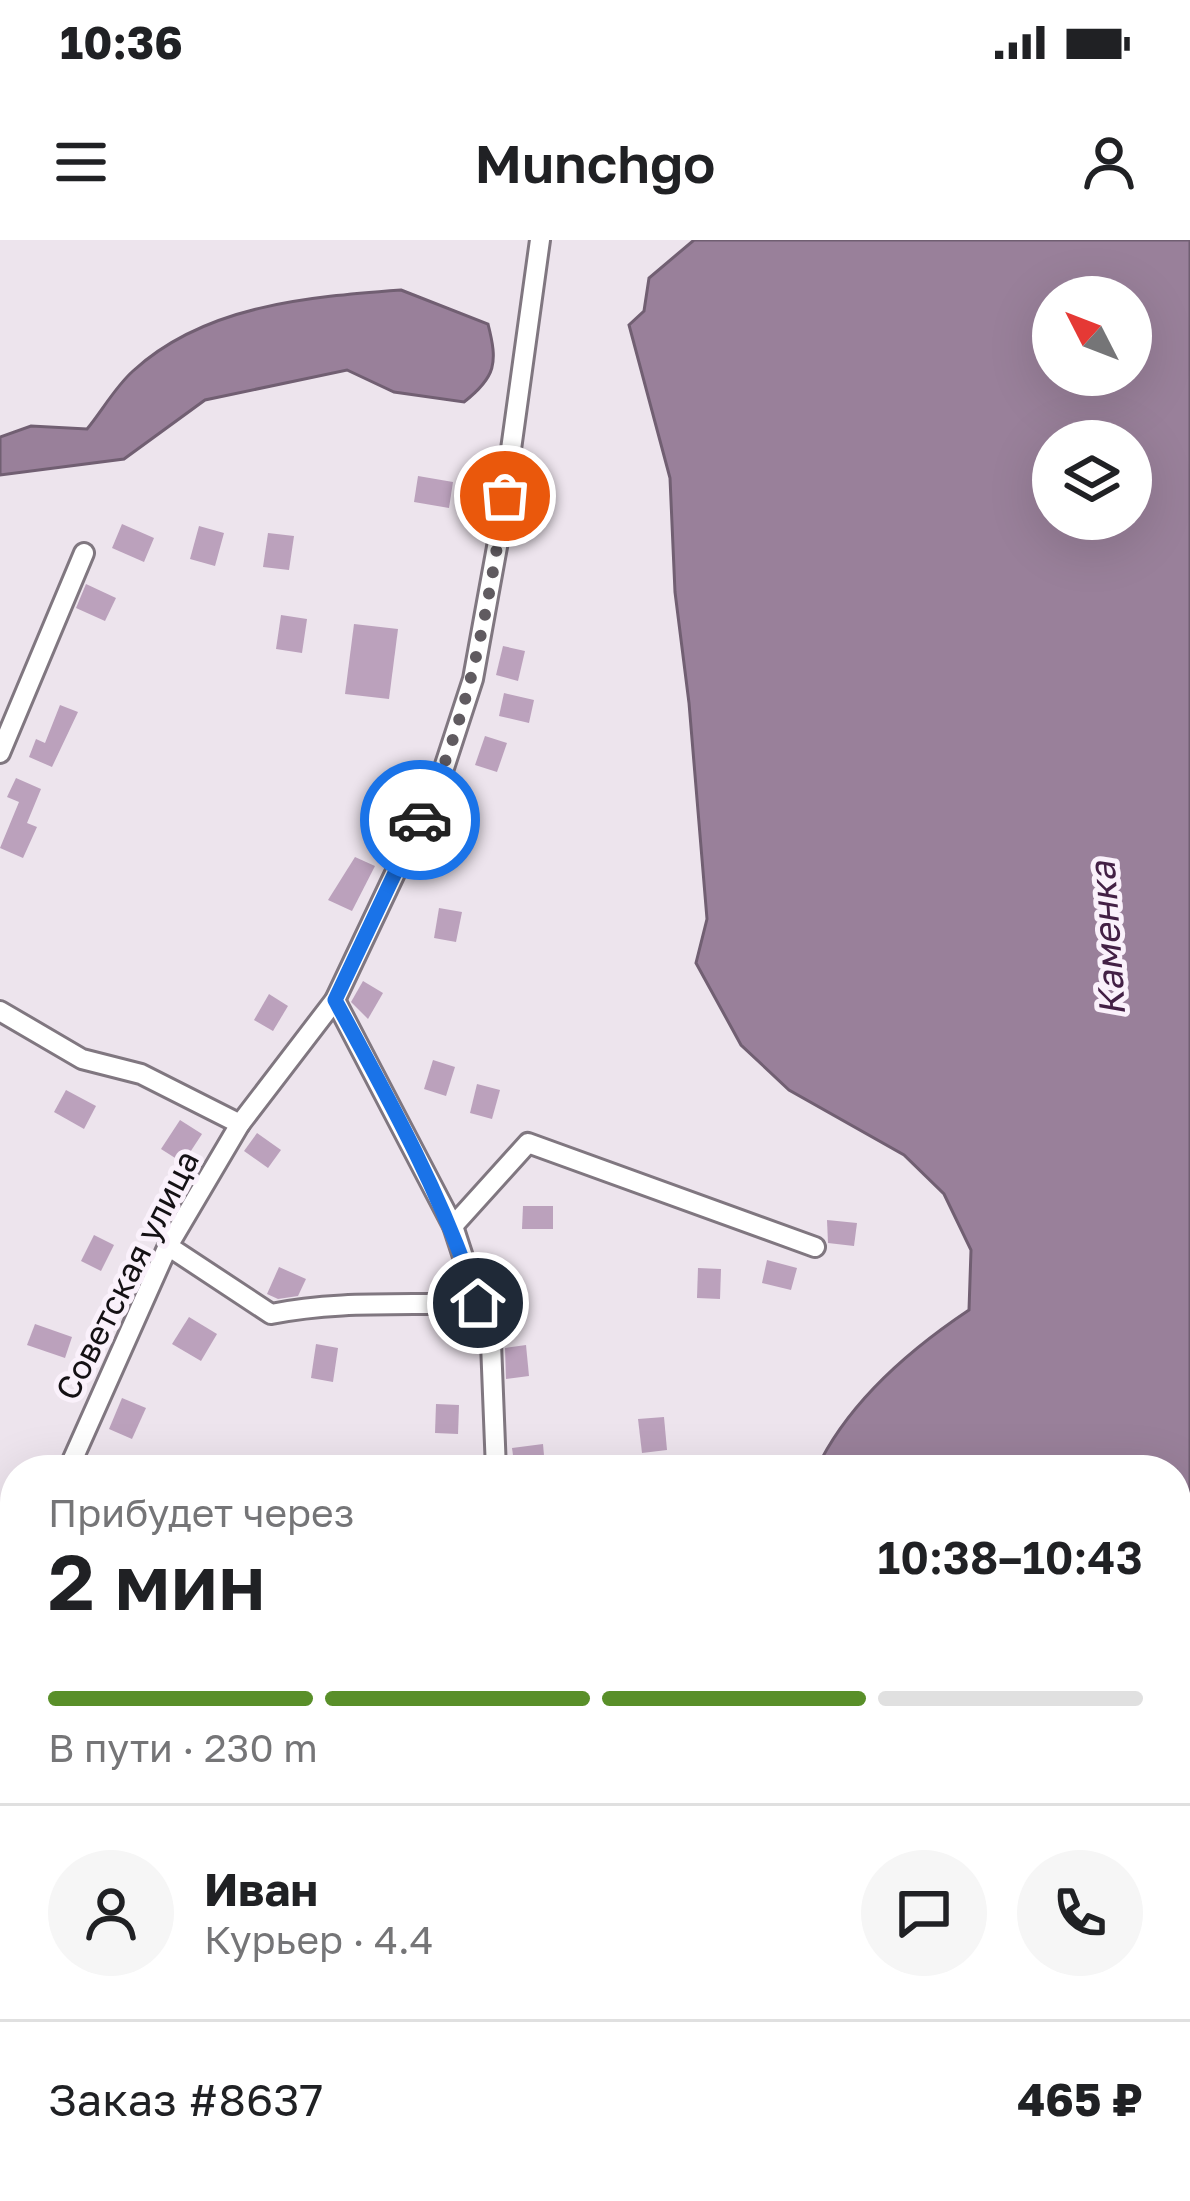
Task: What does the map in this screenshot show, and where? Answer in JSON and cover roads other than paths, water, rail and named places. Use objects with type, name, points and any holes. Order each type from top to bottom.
[{"type":"street","name":"Советская улица","points":[[75,1455],[168,1246],[240,1124],[335,1000],[442,773],[472,679],[506,492],[540,240]]},
{"type":"street","points":[[0,753],[85,553]]},
{"type":"street","points":[[335,1000],[453,1226],[491,1343],[496,1455]]},
{"type":"street","points":[[0,1011],[82,1059],[141,1074],[240,1124]]},
{"type":"street","points":[[453,1226],[527,1143],[815,1247]]},
{"type":"street","points":[[168,1246],[271,1314],[336,1302],[394,1307],[478,1303]]},
{"type":"water","name":"Каменка","points":[[694,240],[1190,240],[1190,1455],[824,1455],[882,1380],[969,1310],[971,1250],[944,1194],[904,1155],[789,1090],[741,1045],[696,963],[707,919],[675,592],[670,478],[629,325],[644,311],[649,278]]},
{"type":"water","points":[[401,290],[488,324],[492,368],[483,385],[464,402],[394,392],[347,370],[205,400],[124,459],[0,475],[0,437],[31,426],[87,429],[133,371],[192,331],[294,301]]}]
